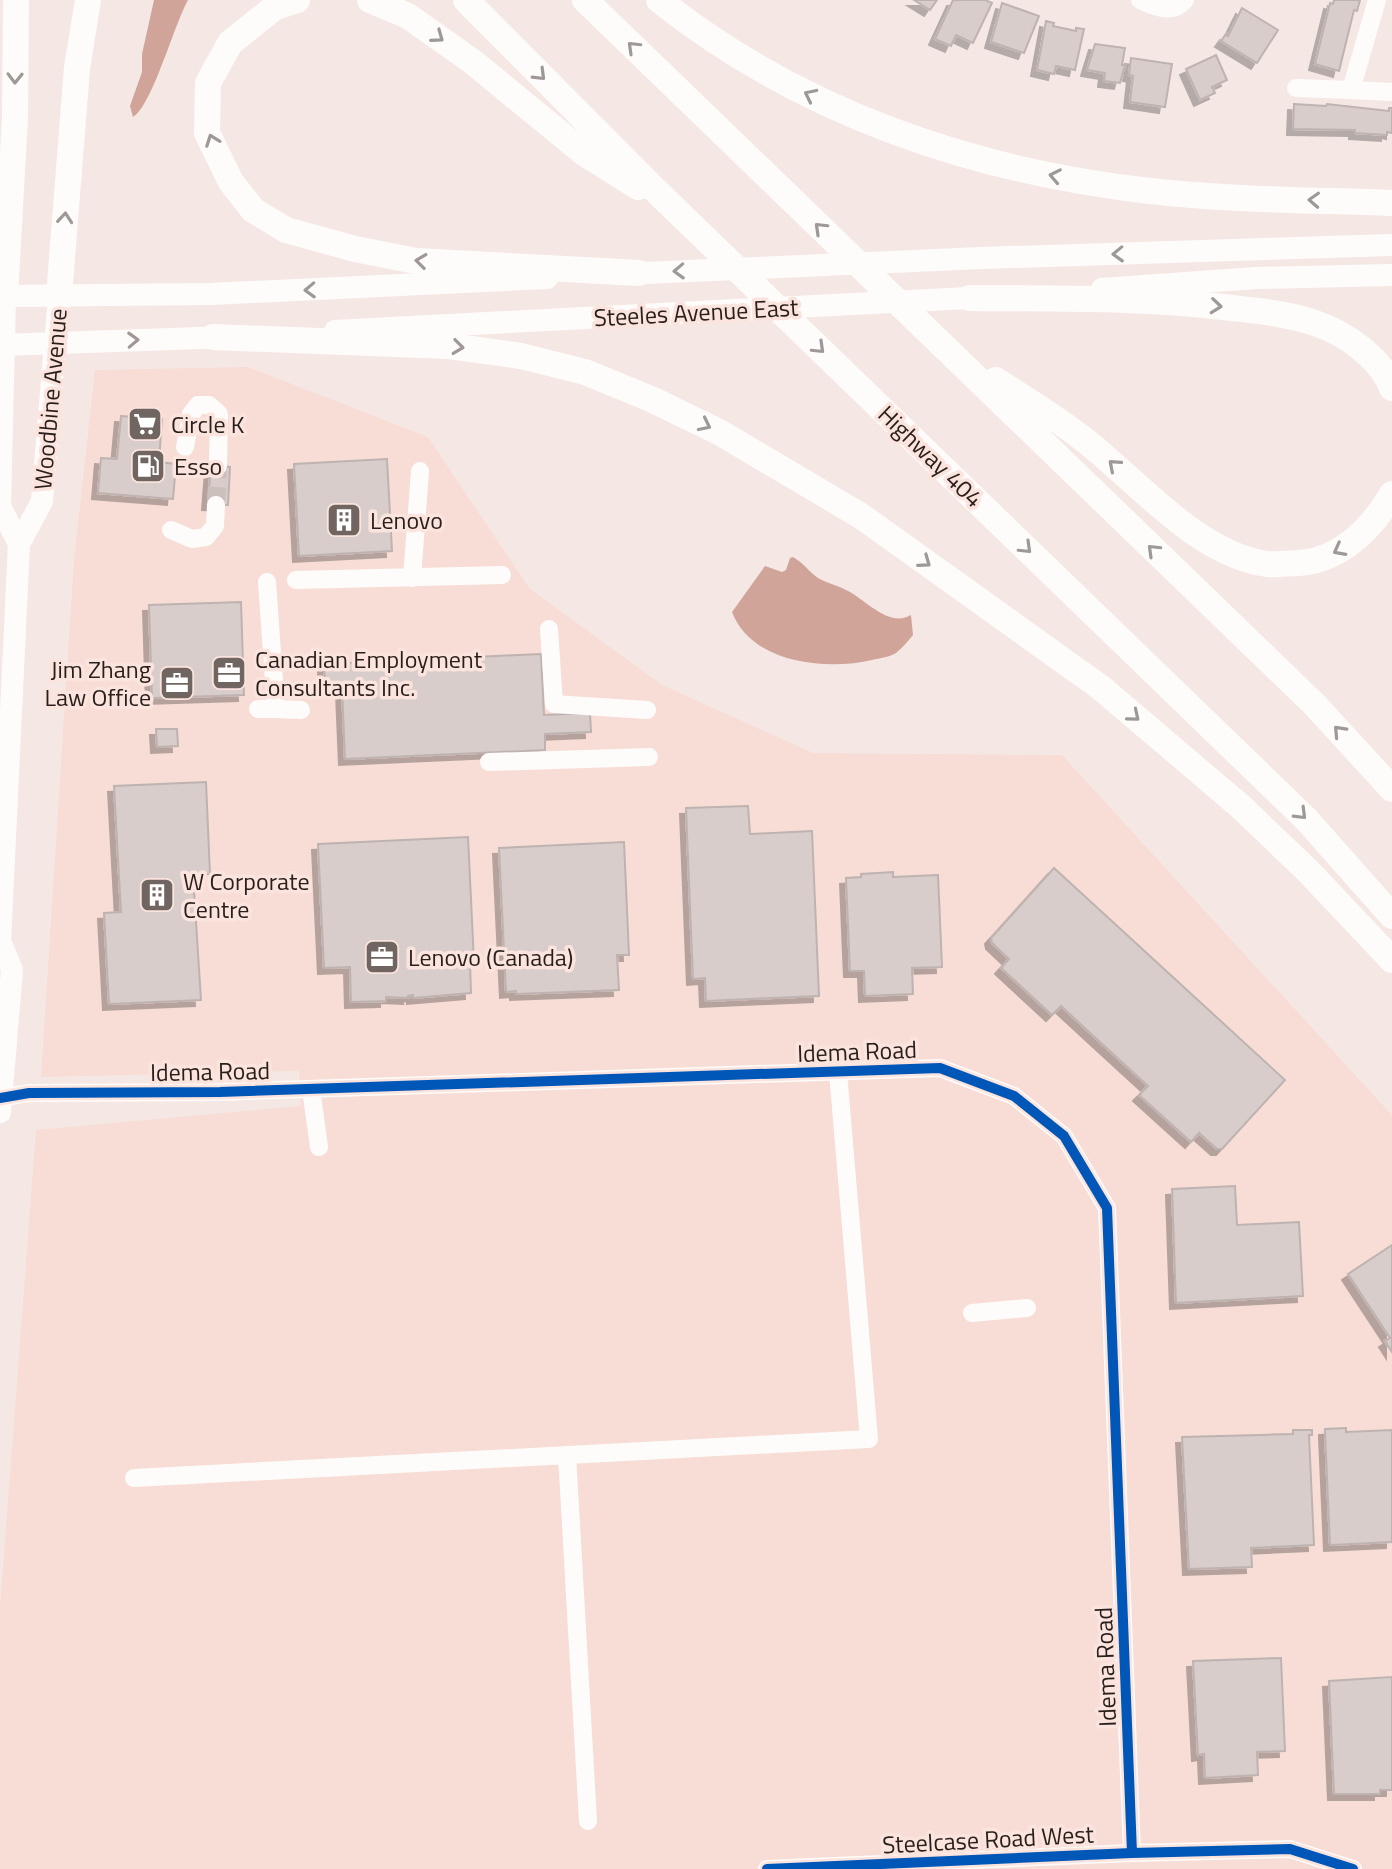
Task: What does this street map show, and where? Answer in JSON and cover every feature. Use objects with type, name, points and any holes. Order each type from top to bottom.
[{"type":"highway","points":[[3,296],[15,118],[16,0]]},
{"type":"highway","points":[[59,296],[77,68],[88,0]]},
{"type":"highway","points":[[297,0],[275,7],[230,43],[208,83],[207,133],[231,182],[253,210],[286,230],[416,261],[639,273]]},
{"type":"highway","points":[[370,0],[408,16],[473,62],[584,153],[682,216]]},
{"type":"highway","name":"Highway 404","points":[[466,0],[682,216],[1306,819],[1392,916]]},
{"type":"highway","points":[[585,0],[1315,705],[1392,789]]},
{"type":"highway","points":[[659,0],[695,28],[799,90],[867,123],[965,156],[1057,177],[1150,191],[1392,203]]},
{"type":"highway","points":[[970,298],[1140,300],[1256,310],[1317,323],[1360,346],[1389,379],[1392,388]]},
{"type":"highway","points":[[213,337],[449,346],[521,356],[585,372],[719,432],[861,516],[1100,687],[1240,806],[1308,871],[1392,960]]},
{"type":"highway","points":[[936,341],[1083,438],[1197,534],[1226,552],[1268,564],[1314,562],[1350,544],[1381,514],[1392,494]]},
{"type":"main road","name":"Steeles Avenue East","points":[[3,296],[242,293],[981,258],[1392,245]]},
{"type":"main road","name":"Steeles Avenue East","points":[[2,345],[658,315],[1256,278],[1392,275]]},
{"type":"main road","name":"Woodbine Avenue","points":[[3,296],[0,506],[19,544]]},
{"type":"main road","name":"Woodbine Avenue","points":[[0,1103],[12,970],[0,941],[19,544],[42,501],[59,296]]},
{"type":"street","points":[[1140,0],[1167,9],[1178,8],[1185,0]]},
{"type":"street","points":[[1351,90],[1377,0]]},
{"type":"street","points":[[1296,88],[1392,92]]},
{"type":"street","points":[[185,447],[191,414],[198,405],[209,405],[219,414],[218,466]]},
{"type":"street","points":[[412,578],[420,471]]},
{"type":"street","points":[[171,530],[192,539],[206,537],[215,526],[216,505]]},
{"type":"street","points":[[296,580],[502,575]]},
{"type":"street","points":[[267,582],[267,709],[301,710]]},
{"type":"street","points":[[549,629],[554,704],[647,710]]},
{"type":"street","points":[[489,762],[649,757]]},
{"type":"street","name":"Idema Road","points":[[0,1103],[29,1093],[311,1089],[940,1068],[1014,1096],[1064,1136],[1107,1208],[1132,1853]]},
{"type":"street","points":[[134,1478],[869,1439],[838,1072]]},
{"type":"street","points":[[311,1089],[319,1147]]},
{"type":"street","points":[[972,1313],[1027,1308]]},
{"type":"street","points":[[567,1455],[588,1821]]},
{"type":"street","name":"Steelcase Road West","points":[[767,1869],[1290,1849],[1353,1869]]},
{"type":"shaded area","points":[[154,0],[188,0],[148,98],[133,117],[130,106],[142,72],[142,54]]},
{"type":"shaded area","points":[[248,367],[428,437],[529,588],[662,685],[813,753],[1062,755],[1390,1113],[1392,1869],[0,1869],[0,1607],[36,1130],[301,1106],[299,1071],[41,1077],[74,560],[95,370]]},
{"type":"shaded area","points":[[793,557],[818,578],[848,591],[886,615],[903,618],[911,615],[913,635],[891,656],[854,663],[812,663],[792,659],[755,643],[732,612],[765,566],[782,572]]},
{"type":"building","points":[[914,0],[937,0],[930,10]]},
{"type":"building","points":[[953,0],[985,0],[992,3],[973,43],[956,35],[951,46],[935,39]]},
{"type":"building","points":[[1334,0],[1360,0],[1357,11],[1354,10],[1339,71],[1315,64],[1330,3],[1333,4]]},
{"type":"building","points":[[1002,3],[1039,16],[1024,53],[991,42]]},
{"type":"building","points":[[1242,8],[1278,30],[1257,63],[1221,41],[1226,34],[1228,36]]},
{"type":"building","points":[[1046,21],[1054,23],[1053,26],[1076,31],[1076,28],[1084,29],[1075,70],[1056,66],[1054,74],[1037,70]]},
{"type":"building","points":[[1095,44],[1125,48],[1122,65],[1125,65],[1120,83],[1104,81],[1105,73],[1087,70]]},
{"type":"building","points":[[1216,55],[1227,80],[1212,87],[1215,93],[1200,100],[1186,69]]},
{"type":"building","points":[[1131,58],[1172,64],[1165,107],[1130,102],[1133,76],[1129,75]]},
{"type":"building","points":[[1294,104],[1327,104],[1389,111],[1392,108],[1392,133],[1293,129]]},
{"type":"building","points":[[121,416],[162,419],[159,462],[176,464],[173,499],[98,493],[101,458],[117,459]]},
{"type":"building","name":"Lenovo","points":[[387,459],[392,551],[299,556],[294,464]]},
{"type":"building","points":[[211,465],[230,467],[228,505],[208,504]]},
{"type":"building","points":[[241,602],[244,695],[152,698],[149,605]]},
{"type":"building","points":[[541,654],[544,715],[590,713],[591,732],[545,734],[545,750],[345,759],[342,688],[325,689],[324,664]]},
{"type":"building","points":[[156,729],[177,729],[178,746],[157,747]]},
{"type":"building","name":"W Corporate Centre","points":[[206,782],[210,874],[193,875],[201,1000],[109,1004],[104,913],[121,912],[114,786]]},
{"type":"building","points":[[748,806],[750,834],[812,831],[819,996],[706,1001],[705,978],[693,979],[686,808]]},
{"type":"building","points":[[468,837],[474,962],[470,962],[471,993],[351,1002],[350,967],[324,968],[318,844]]},
{"type":"building","points":[[624,842],[629,955],[617,955],[619,990],[506,992],[499,848]]},
{"type":"building","points":[[1054,868],[1285,1080],[1222,1149],[1217,1149],[1199,1133],[1191,1142],[1139,1095],[1148,1086],[1061,1006],[1052,1015],[1001,968],[1009,959],[992,943],[991,938]]},
{"type":"building","points":[[893,872],[893,877],[938,875],[942,967],[912,968],[913,994],[865,996],[864,971],[850,971],[846,878]]},
{"type":"building","points":[[1235,1186],[1237,1225],[1299,1222],[1303,1296],[1176,1303],[1172,1189]]},
{"type":"building","points":[[1392,1245],[1392,1352],[1385,1341],[1390,1338],[1348,1274]]},
{"type":"building","points":[[1346,1428],[1346,1432],[1392,1430],[1392,1542],[1330,1545],[1325,1429]]},
{"type":"building","points":[[1293,1430],[1312,1430],[1312,1435],[1309,1435],[1314,1545],[1251,1548],[1252,1567],[1189,1569],[1182,1437],[1293,1434]]},
{"type":"building","points":[[1281,1658],[1285,1751],[1257,1752],[1258,1775],[1205,1778],[1204,1754],[1198,1755],[1193,1661]]},
{"type":"building","points":[[1392,1677],[1392,1790],[1380,1790],[1380,1794],[1334,1794],[1329,1681]]},
{"type":"tunnel","points":[[216,505],[218,466]]},
{"type":"cycle path","points":[[0,1098],[29,1093],[220,1092],[940,1068],[1014,1096],[1064,1136],[1107,1208],[1132,1853]]},
{"type":"cycle path","points":[[767,1869],[1290,1849],[1353,1869]]},
{"type":"place","name":"Circle K","points":[[145,424]]},
{"type":"place","name":"Esso","points":[[148,466]]},
{"type":"place","name":"Lenovo","points":[[344,520]]},
{"type":"place","name":"Canadian Employment Consultants Inc.","points":[[229,673]]},
{"type":"place","name":"Jim Zhang Law Office","points":[[177,683]]},
{"type":"place","name":"W Corporate Centre","points":[[157,895]]},
{"type":"place","name":"Lenovo (Canada)","points":[[382,957]]}]
